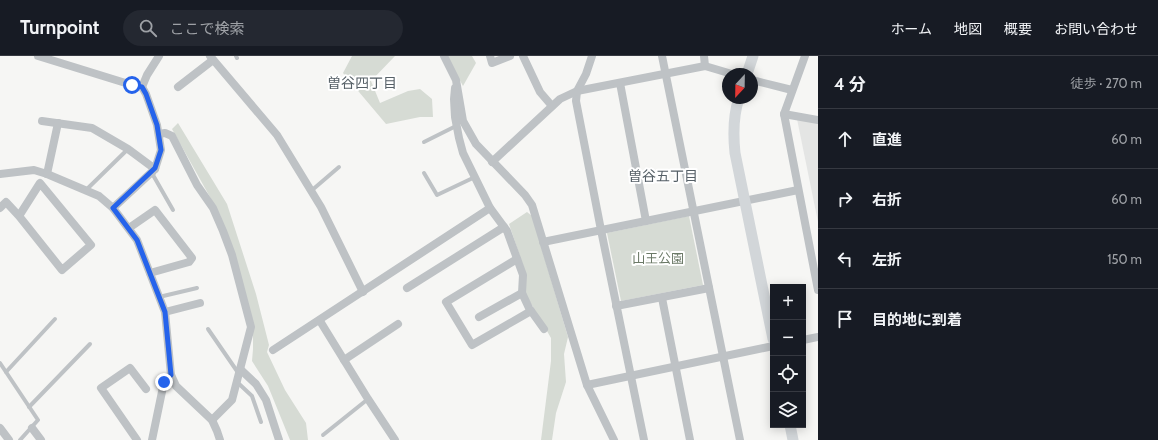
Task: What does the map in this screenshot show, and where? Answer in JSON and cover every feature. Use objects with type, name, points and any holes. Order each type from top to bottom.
[{"type":"street","points":[[38,56],[142,87],[146,94],[159,134],[161,150],[155,168],[113,208]]},
{"type":"street","points":[[142,87],[147,74],[159,56]]},
{"type":"street","points":[[444,56],[456,80],[463,120],[476,144],[525,195],[532,205],[588,385],[614,440]]},
{"type":"street","points":[[490,56],[492,63],[510,56]]},
{"type":"street","points":[[523,56],[540,92],[552,106]]},
{"type":"street","points":[[592,56],[586,74],[577,91],[576,100],[600,230],[644,440]]},
{"type":"street","points":[[662,56],[740,440]]},
{"type":"street","points":[[704,56],[705,66]]},
{"type":"street","points":[[749,68],[753,56]]},
{"type":"street","points":[[805,56],[784,114],[818,290]]},
{"type":"street","points":[[178,87],[211,58],[277,135],[321,207],[363,292]]},
{"type":"street","points":[[492,162],[560,99],[577,91],[705,66],[722,71]]},
{"type":"street","points":[[456,80],[454,99],[457,125],[463,153],[490,208],[507,231],[523,275],[522,293],[544,329]]},
{"type":"street","points":[[758,82],[792,90]]},
{"type":"street","points":[[620,83],[646,221]]},
{"type":"street","points":[[737,104],[734,117],[734,138],[770,324]]},
{"type":"street","points":[[784,114],[818,120]]},
{"type":"street","points":[[42,121],[92,128],[128,149],[155,168]]},
{"type":"street","points":[[47,174],[58,123]]},
{"type":"street","points":[[159,134],[165,133],[172,136],[197,185],[213,208],[232,255],[251,327],[232,400],[212,420]]},
{"type":"street","points":[[0,174],[34,170],[99,196],[113,208],[137,240],[165,312],[171,375],[176,386],[212,420],[220,440]]},
{"type":"street","points":[[0,208],[6,202],[62,270],[91,245],[40,183],[19,216]]},
{"type":"street","points":[[543,242],[798,190]]},
{"type":"street","points":[[273,350],[490,208]]},
{"type":"street","points":[[129,228],[155,210],[192,258],[189,262],[150,273]]},
{"type":"street","points":[[407,288],[504,227]]},
{"type":"street","points":[[517,259],[446,302],[472,345],[532,310]]},
{"type":"street","points":[[616,306],[709,288]]},
{"type":"street","points":[[479,318],[522,293]]},
{"type":"street","points":[[662,298],[690,440]]},
{"type":"street","points":[[165,312],[200,303]]},
{"type":"street","points":[[320,320],[395,440]]},
{"type":"street","points":[[344,360],[398,324]]},
{"type":"street","points":[[806,339],[818,337]]},
{"type":"street","points":[[588,385],[770,347]]},
{"type":"street","points":[[137,440],[101,388],[130,368],[146,389]]},
{"type":"street","points":[[152,440],[164,382],[171,375]]},
{"type":"street","points":[[239,375],[256,384],[266,400],[279,440]]},
{"type":"street","points":[[0,428],[9,440]]},
{"type":"street","points":[[32,428],[41,440]]},
{"type":"street","points":[[791,428],[793,440]]},
{"type":"lane","points":[[424,142],[457,125]]},
{"type":"lane","points":[[86,190],[128,149]]},
{"type":"lane","points":[[311,190],[339,167]]},
{"type":"lane","points":[[155,168],[153,175],[173,210]]},
{"type":"lane","points":[[424,173],[437,195],[475,177]]},
{"type":"lane","points":[[159,297],[198,288]]},
{"type":"lane","points":[[6,372],[54,319]]},
{"type":"lane","points":[[208,329],[252,396],[261,422]]},
{"type":"lane","points":[[29,407],[90,344]]},
{"type":"lane","points":[[0,363],[38,420],[20,440]]},
{"type":"lane","points":[[323,435],[368,399]]},
{"type":"shaded area","points":[[797,119],[818,123],[818,222]]},
{"type":"green space","points":[[352,56],[395,56],[371,81],[380,103],[408,91],[420,89],[432,99],[433,117],[420,117],[386,124],[343,73]]},
{"type":"green space","points":[[447,56],[472,56],[476,63],[463,86]]},
{"type":"green space","points":[[178,123],[227,204],[256,294],[269,345],[267,352],[285,390],[306,423],[308,440],[290,440],[268,386],[252,361],[253,321],[220,215],[172,129]]},
{"type":"green space","points":[[527,212],[532,216],[568,337],[564,354],[566,382],[556,413],[552,440],[541,440],[551,361],[551,338],[525,293],[525,271],[509,224]]},
{"type":"green space","name":"山王公園","points":[[689,216],[703,285],[621,301],[607,233]]},
{"type":"district","name":"曽谷四丁目","points":[[362,83]]},
{"type":"district","name":"曽谷五丁目","points":[[663,176]]},
{"type":"route","points":[[132,85],[142,87],[146,94],[157,125],[161,150],[155,168],[113,208],[137,240],[165,312],[171,375],[164,382]]}]
